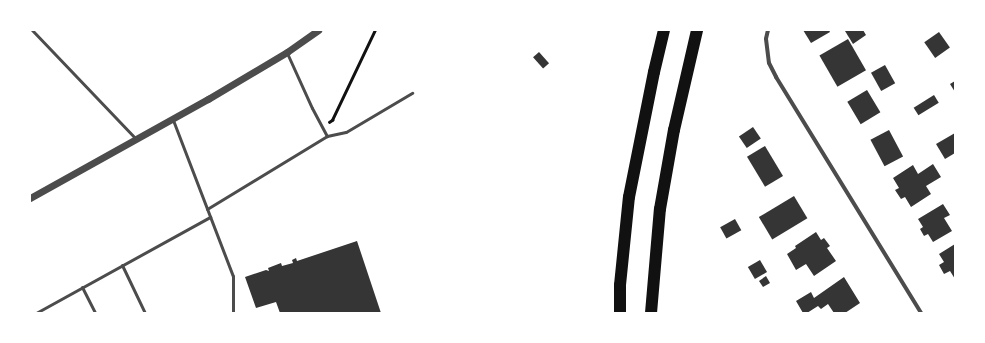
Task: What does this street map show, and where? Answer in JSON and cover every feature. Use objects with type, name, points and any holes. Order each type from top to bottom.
[{"type":"highway","points":[[620,313],[620,285],[629,196],[664,30]]},
{"type":"highway","points":[[651,313],[660,208],[674,130],[697,30]]},
{"type":"street","points":[[30,198],[173,119],[287,52],[318,30]]},
{"type":"street","points":[[768,30],[766,39],[769,63],[776,77],[921,313]]},
{"type":"lane","points":[[32,30],[136,139]]},
{"type":"lane","points":[[287,52],[312,108],[327,136]]},
{"type":"lane","points":[[207,209],[327,136],[346,132],[412,93]]},
{"type":"lane","points":[[173,119],[233,276],[233,313]]},
{"type":"lane","points":[[36,313],[210,216]]},
{"type":"lane","points":[[122,265],[145,313]]},
{"type":"lane","points":[[82,287],[95,313]]},
{"type":"path","points":[[332,120],[375,30]]},
{"type":"building","points":[[803,30],[829,30],[830,32],[811,43]]},
{"type":"building","points":[[863,30],[866,35],[853,44],[845,31]]},
{"type":"building","points":[[939,32],[950,48],[935,58],[924,42]]},
{"type":"building","points":[[848,39],[866,70],[837,87],[819,56]]},
{"type":"building","points":[[539,52],[549,63],[543,69],[533,57]]},
{"type":"building","points":[[885,65],[895,83],[881,91],[871,73]]},
{"type":"building","points":[[955,81],[955,92],[950,84]]},
{"type":"building","points":[[867,90],[880,112],[861,124],[847,102]]},
{"type":"building","points":[[934,95],[939,103],[918,115],[914,108]]},
{"type":"building","points":[[753,127],[761,139],[747,148],[739,137]]},
{"type":"building","points":[[889,130],[903,156],[885,166],[870,140]]},
{"type":"building","points":[[955,133],[955,153],[945,159],[936,144]]},
{"type":"building","points":[[765,146],[783,176],[765,187],[747,157]]},
{"type":"building","points":[[933,164],[941,177],[926,186],[931,194],[911,207],[905,197],[901,199],[895,190],[899,188],[893,178],[913,165],[918,174]]},
{"type":"building","points":[[794,196],[807,218],[772,239],[759,217]]},
{"type":"building","points":[[943,204],[950,215],[944,218],[952,231],[933,242],[928,234],[924,236],[920,229],[923,227],[918,219]]},
{"type":"building","points":[[735,219],[741,230],[726,239],[720,227]]},
{"type":"building","points":[[816,232],[821,240],[824,238],[830,246],[827,248],[836,261],[814,276],[806,264],[796,270],[787,254],[796,248],[795,246]]},
{"type":"building","points":[[357,241],[381,313],[280,313],[276,302],[256,308],[245,277],[266,270],[269,271],[268,268],[281,263],[282,266],[293,263],[292,260],[296,258],[297,261]]},
{"type":"building","points":[[955,244],[955,279],[950,271],[944,274],[939,265],[944,262],[939,254]]},
{"type":"building","points":[[760,260],[767,272],[755,279],[748,267]]},
{"type":"building","points":[[766,276],[770,283],[763,287],[759,281]]},
{"type":"building","points":[[844,277],[860,303],[845,313],[834,313],[828,304],[821,309],[818,306],[807,313],[803,313],[796,301],[811,292],[814,298]]}]
